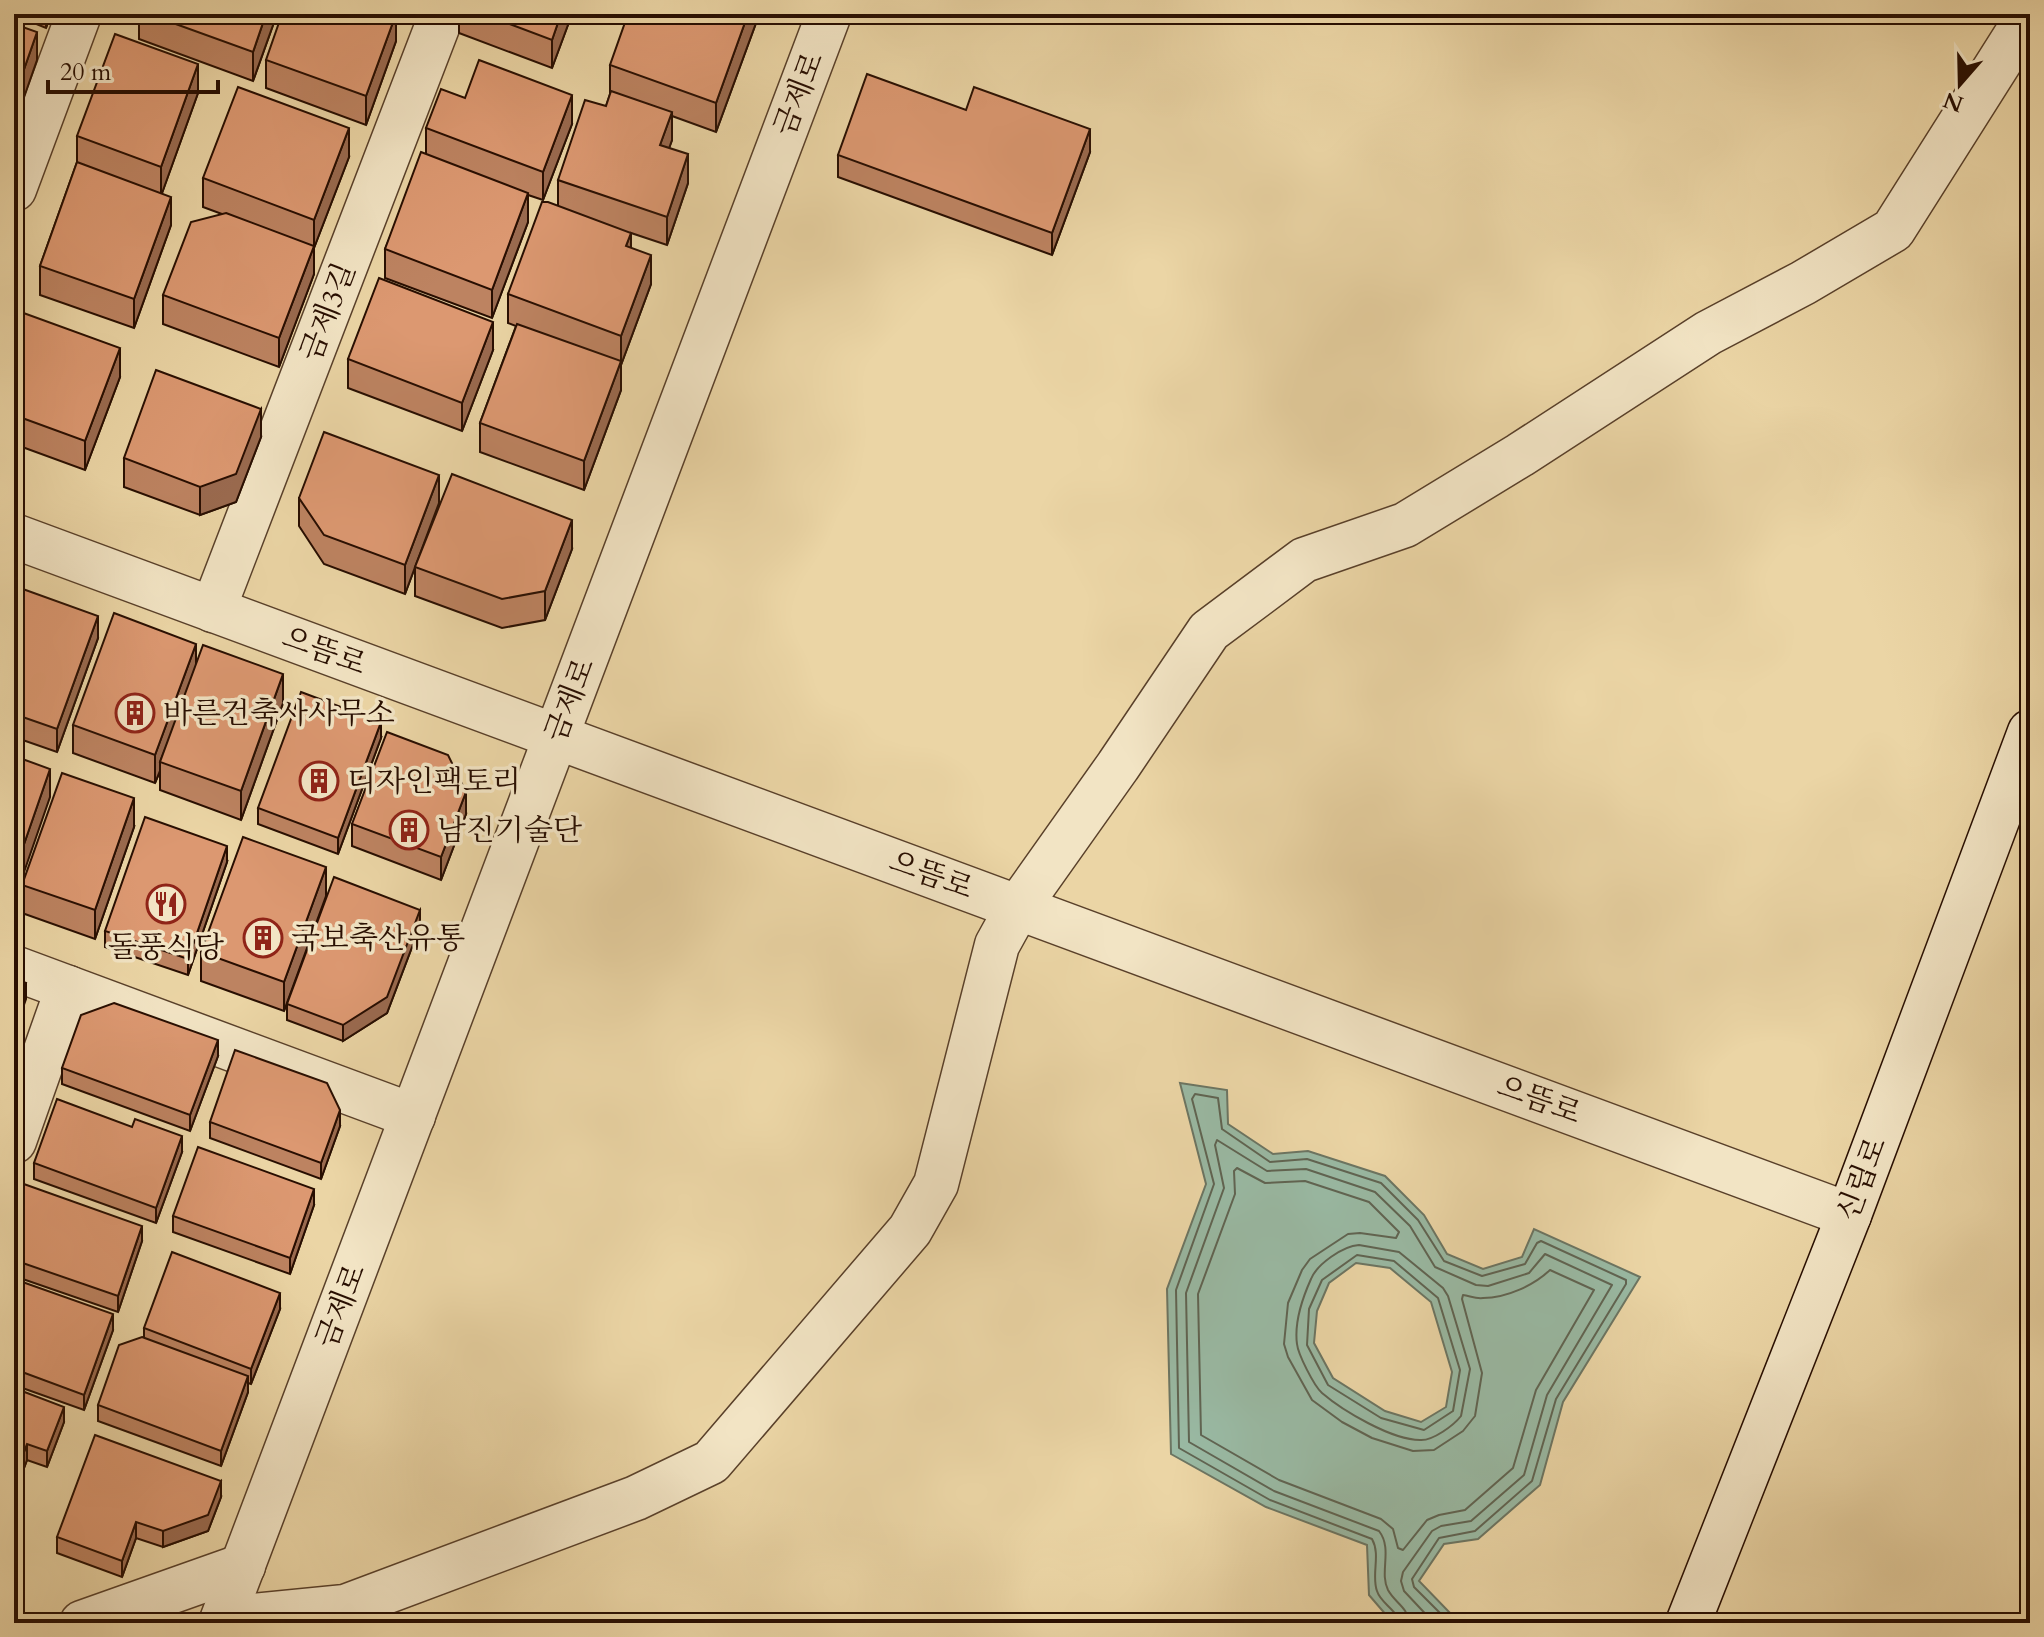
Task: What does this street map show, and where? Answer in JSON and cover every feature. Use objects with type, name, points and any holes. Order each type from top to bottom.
[{"type":"street","points":[[14,189],[79,14]]},
{"type":"street","name":"금제3길","points":[[213,610],[442,14]]},
{"type":"street","points":[[222,1621],[345,1607],[636,1498],[711,1462],[910,1230],[936,1184],[997,945],[1018,907],[1209,631],[1304,560],[1405,525],[1520,455],[1708,333],[1803,283],[1893,230],[2022,26],[2018,14]]},
{"type":"street","name":"금제로","points":[[222,1621],[556,736],[820,17]]},
{"type":"street","name":"으뜸로","points":[[14,536],[1849,1215]]},
{"type":"street","name":"신립로","points":[[1688,1623],[1849,1215],[2030,732]]},
{"type":"street","points":[[14,968],[413,1116]]},
{"type":"street","points":[[14,1141],[68,988]]},
{"type":"street","points":[[82,1623],[243,1566]]},
{"type":"water","points":[[1180,1083],[1227,1090],[1228,1124],[1273,1154],[1308,1151],[1385,1176],[1424,1215],[1447,1254],[1483,1269],[1522,1257],[1534,1229],[1640,1277],[1563,1402],[1540,1485],[1478,1539],[1444,1544],[1419,1581],[1450,1613],[1572,1614],[1569,1623],[1393,1623],[1369,1595],[1367,1545],[1266,1507],[1171,1454],[1167,1289],[1206,1184]],"holes":[[[1356,1263],[1390,1268],[1431,1302],[1452,1372],[1446,1407],[1421,1422],[1385,1411],[1333,1378],[1314,1343],[1317,1311],[1329,1283]]]},
{"type":"building","points":[[148,14],[266,14],[253,52]]},
{"type":"building","points":[[282,14],[396,14],[366,96],[266,60]]},
{"type":"building","points":[[483,14],[561,14],[552,40]]},
{"type":"building","points":[[628,14],[748,14],[716,103],[610,65]]},
{"type":"building","points":[[14,24],[37,32],[14,98]]},
{"type":"building","points":[[115,34],[198,64],[161,167],[77,136]]},
{"type":"building","points":[[479,60],[572,95],[543,172],[426,128],[441,89],[465,98]]},
{"type":"building","points":[[867,74],[966,110],[974,87],[1090,129],[1052,233],[838,155]]},
{"type":"building","points":[[238,87],[349,128],[314,220],[203,178]]},
{"type":"building","points":[[611,91],[672,112],[660,145],[688,154],[667,217],[558,180],[585,100],[606,106]]},
{"type":"building","points":[[421,152],[528,193],[492,290],[385,249]]},
{"type":"building","points":[[77,162],[171,197],[134,299],[40,266]]},
{"type":"building","points":[[542,202],[631,233],[626,246],[651,255],[621,336],[508,294]]},
{"type":"building","points":[[226,213],[314,246],[279,338],[163,295],[191,222]]},
{"type":"building","points":[[379,278],[493,322],[462,403],[348,359]]},
{"type":"building","points":[[18,311],[120,348],[85,441],[14,415],[14,323]]},
{"type":"building","points":[[517,324],[621,361],[584,461],[480,423]]},
{"type":"building","points":[[156,370],[261,409],[236,474],[200,487],[124,458]]},
{"type":"building","points":[[324,432],[439,475],[405,565],[324,535],[299,498]]},
{"type":"building","points":[[452,474],[572,520],[545,591],[502,599],[415,567]]},
{"type":"building","points":[[20,588],[98,616],[57,729],[14,714],[14,605]]},
{"type":"building","name":"바른건축사사무소","points":[[114,613],[196,644],[155,755],[73,725]]},
{"type":"building","points":[[203,645],[283,674],[241,791],[160,762]]},
{"type":"building","name":"디자인팩토리","points":[[301,692],[381,722],[338,838],[258,808]]},
{"type":"building","name":"남진기술단","points":[[387,732],[448,755],[466,792],[441,857],[352,824]]},
{"type":"building","points":[[14,756],[50,769],[14,873]]},
{"type":"building","points":[[62,773],[134,798],[95,910],[22,885]]},
{"type":"building","name":"돌풍식당","points":[[145,817],[227,846],[188,959],[105,931]]},
{"type":"building","name":"국보축산유통","points":[[243,837],[326,867],[284,982],[201,952]]},
{"type":"building","points":[[334,877],[420,910],[387,997],[343,1025],[287,1004]]},
{"type":"building","points":[[14,979],[26,983],[14,1017]]},
{"type":"building","points":[[114,1003],[218,1040],[190,1115],[62,1068],[81,1015]]},
{"type":"building","points":[[235,1050],[327,1083],[340,1110],[321,1163],[210,1122]]},
{"type":"building","points":[[57,1099],[132,1127],[135,1119],[182,1136],[156,1208],[34,1163]]},
{"type":"building","points":[[198,1147],[314,1189],[290,1258],[173,1216]]},
{"type":"building","points":[[21,1183],[142,1226],[118,1296],[14,1260],[14,1203]]},
{"type":"building","points":[[172,1252],[280,1293],[251,1369],[144,1328]]},
{"type":"building","points":[[14,1279],[113,1314],[84,1395],[14,1369]]},
{"type":"building","points":[[142,1337],[248,1376],[221,1451],[98,1405],[119,1345]]},
{"type":"building","points":[[14,1388],[64,1407],[47,1451],[27,1444],[18,1468],[14,1466]]},
{"type":"building","points":[[95,1435],[221,1481],[208,1515],[163,1531],[136,1522],[122,1561],[57,1537]]},
{"type":"place","name":"바른건축사사무소","points":[[135,713]]},
{"type":"place","name":"디자인팩토리","points":[[319,781]]},
{"type":"place","name":"남진기술단","points":[[409,830]]},
{"type":"place","name":"돌풍식당","points":[[166,904]]},
{"type":"place","name":"국보축산유통","points":[[263,938]]}]
